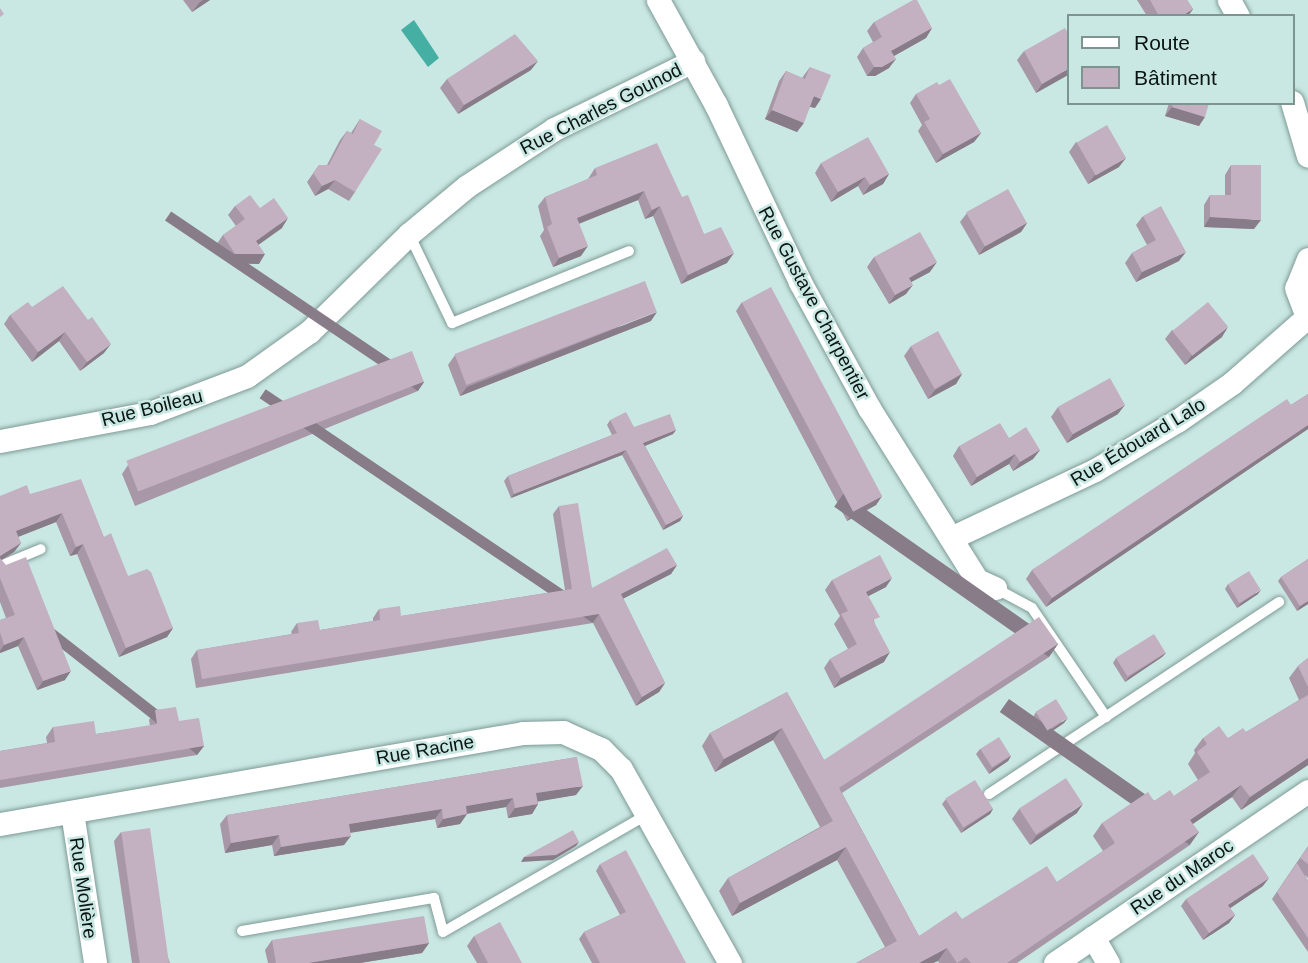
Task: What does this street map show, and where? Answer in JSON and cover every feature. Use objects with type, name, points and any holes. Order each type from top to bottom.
[{"type":"street","name":"Rue Gustave Charpentier","points":[[658,0],[693,61],[800,282],[869,408],[977,580],[995,588]]},
{"type":"street","name":"Rue Charles Gounod","points":[[292,346],[409,234],[467,186],[529,143],[693,61]]},
{"type":"street","points":[[1293,105],[1308,156]]},
{"type":"street","points":[[1307,319],[1296,288],[1308,259]]},
{"type":"street","name":"Rue Édouard Lalo","points":[[951,538],[1084,476],[1177,421],[1232,383],[1307,319]]},
{"type":"street","name":"Rue Boileau","points":[[0,441],[187,402],[247,376],[292,346]]},
{"type":"street","name":"Rue Racine","points":[[0,824],[547,731],[583,740],[612,758],[648,814],[730,963]]},
{"type":"street","name":"Rue du Maroc","points":[[1055,963],[1306,796]]},
{"type":"street","name":"Rue Molière","points":[[72,812],[95,963]]},
{"type":"street","points":[[1093,937],[1108,963]]},
{"type":"lane","points":[[409,234],[452,323],[629,251]]},
{"type":"lane","points":[[0,566],[41,549]]},
{"type":"lane","points":[[995,588],[1032,608],[1106,717]]},
{"type":"lane","points":[[989,794],[1279,602]]},
{"type":"lane","points":[[242,931],[434,898],[443,932],[648,814]]},
{"type":"water","points":[[414,20],[439,58],[428,67],[401,30]]},
{"type":"building","points":[[917,0],[932,28],[891,51],[896,59],[882,67],[874,67],[863,48],[882,37],[874,22]]},
{"type":"building","points":[[1150,0],[1187,0],[1193,9],[1185,14],[1158,14]]},
{"type":"building","points":[[1066,30],[1066,70],[1042,84],[1024,51]]},
{"type":"building","points":[[515,34],[538,61],[464,105],[447,79]]},
{"type":"building","points":[[810,67],[831,75],[821,99],[814,96],[804,123],[772,110],[786,71],[805,79]]},
{"type":"building","points":[[950,79],[981,133],[943,154],[924,122],[930,119],[916,94],[937,82],[939,85]]},
{"type":"building","points":[[1172,105],[1208,105],[1205,117]]},
{"type":"building","points":[[360,119],[382,131],[374,145],[382,149],[355,192],[335,180],[322,186],[313,173],[319,165],[329,165],[347,131],[353,134]]},
{"type":"building","points":[[1107,125],[1126,158],[1096,175],[1077,143]]},
{"type":"building","points":[[868,137],[889,174],[870,185],[865,177],[838,192],[821,163]]},
{"type":"building","points":[[657,143],[682,197],[688,195],[704,234],[721,227],[734,253],[688,275],[660,206],[652,210],[644,191],[577,218],[588,246],[559,258],[547,227],[552,224],[545,197],[597,175],[595,168]]},
{"type":"building","points":[[1231,165],[1261,165],[1261,220],[1210,217],[1210,195],[1231,195]]},
{"type":"building","points":[[1008,189],[1027,223],[985,246],[966,212]]},
{"type":"building","points":[[250,195],[260,208],[274,198],[288,218],[256,241],[265,254],[235,254],[223,235],[245,219],[235,206]]},
{"type":"building","points":[[1161,206],[1186,252],[1142,272],[1132,253],[1156,240],[1143,216]]},
{"type":"building","points":[[920,232],[937,262],[909,278],[913,285],[895,295],[874,257]]},
{"type":"building","points":[[645,281],[657,312],[466,385],[455,354]]},
{"type":"building","points":[[63,286],[88,320],[92,317],[111,344],[87,362],[65,332],[38,352],[10,315],[28,302],[32,307]]},
{"type":"building","points":[[771,287],[882,496],[853,512],[742,302]]},
{"type":"building","points":[[1208,302],[1228,327],[1192,356],[1172,331]]},
{"type":"building","points":[[938,331],[962,374],[935,389],[911,346]]},
{"type":"building","points":[[412,351],[424,382],[138,491],[126,461]]},
{"type":"building","points":[[1110,378],[1125,405],[1073,434],[1058,407]]},
{"type":"building","points":[[1308,394],[1308,425],[1052,598],[1032,570],[1287,399],[1291,405]]},
{"type":"building","points":[[626,412],[634,427],[670,414],[676,430],[643,443],[683,516],[666,525],[626,450],[514,494],[508,476],[617,433],[610,420]]},
{"type":"building","points":[[1000,423],[1009,438],[1026,427],[1040,450],[1020,462],[1015,454],[977,477],[959,446]]},
{"type":"building","points":[[81,479],[104,537],[111,533],[128,576],[147,569],[151,572],[173,628],[126,648],[83,544],[76,547],[62,513],[16,531],[21,543],[0,556],[0,496],[27,485],[30,494]]},
{"type":"building","points":[[578,503],[592,588],[667,548],[677,565],[621,594],[665,683],[642,697],[599,614],[202,679],[197,650],[299,633],[297,623],[318,620],[320,630],[380,620],[379,609],[400,606],[401,616],[572,589],[559,506]]},
{"type":"building","points":[[880,555],[892,578],[866,592],[880,617],[873,620],[890,652],[841,678],[830,659],[857,644],[841,614],[848,611],[832,580]]},
{"type":"building","points":[[26,557],[71,671],[43,681],[24,637],[4,645],[0,632],[0,620],[15,615],[0,578],[0,558],[6,565]]},
{"type":"building","points":[[1308,559],[1308,601],[1300,606],[1281,577]]},
{"type":"building","points":[[1249,571],[1261,590],[1239,603],[1228,584]]},
{"type":"building","points":[[1039,617],[1058,644],[839,788],[919,936],[956,911],[962,919],[1047,866],[1057,882],[1115,843],[1102,823],[1148,792],[1154,801],[1170,790],[1174,796],[1210,772],[1197,752],[1207,744],[1203,738],[1219,726],[1228,738],[1243,728],[1246,732],[1308,695],[1308,758],[1250,797],[1241,785],[1190,820],[1199,832],[1007,963],[971,963],[966,957],[957,963],[947,948],[919,963],[856,963],[897,941],[846,847],[740,903],[728,878],[833,821],[782,728],[724,759],[710,733],[787,692],[824,760]]},
{"type":"building","points":[[1154,634],[1166,653],[1127,677],[1116,658]]},
{"type":"building","points":[[1308,658],[1308,687],[1298,666]]},
{"type":"building","points":[[1056,699],[1068,718],[1047,730],[1036,712]]},
{"type":"building","points":[[176,707],[179,721],[199,718],[204,746],[0,780],[0,751],[55,742],[53,727],[94,721],[96,734],[157,724],[155,710]]},
{"type":"building","points":[[999,737],[1011,756],[992,767],[980,749]]},
{"type":"building","points":[[577,757],[583,786],[536,793],[538,804],[515,808],[513,798],[466,806],[467,814],[443,819],[442,809],[349,824],[351,836],[281,847],[279,835],[231,843],[227,815]]},
{"type":"building","points":[[1066,778],[1083,804],[1036,834],[1019,808]]},
{"type":"building","points":[[975,780],[993,809],[963,827],[945,799]]},
{"type":"building","points":[[150,828],[169,963],[140,963],[121,832]]},
{"type":"building","points":[[573,830],[579,842],[556,855],[524,857]]},
{"type":"building","points":[[1308,847],[1308,864],[1300,858]]},
{"type":"building","points":[[626,850],[686,963],[600,963],[584,932],[626,912],[600,864]]},
{"type":"building","points":[[1253,854],[1269,878],[1228,905],[1235,915],[1209,933],[1186,899]]},
{"type":"building","points":[[1297,863],[1308,881],[1308,938],[1277,892]]},
{"type":"building","points":[[424,916],[429,943],[308,963],[276,963],[272,940]]},
{"type":"building","points":[[500,922],[522,963],[488,963],[474,936]]}]
